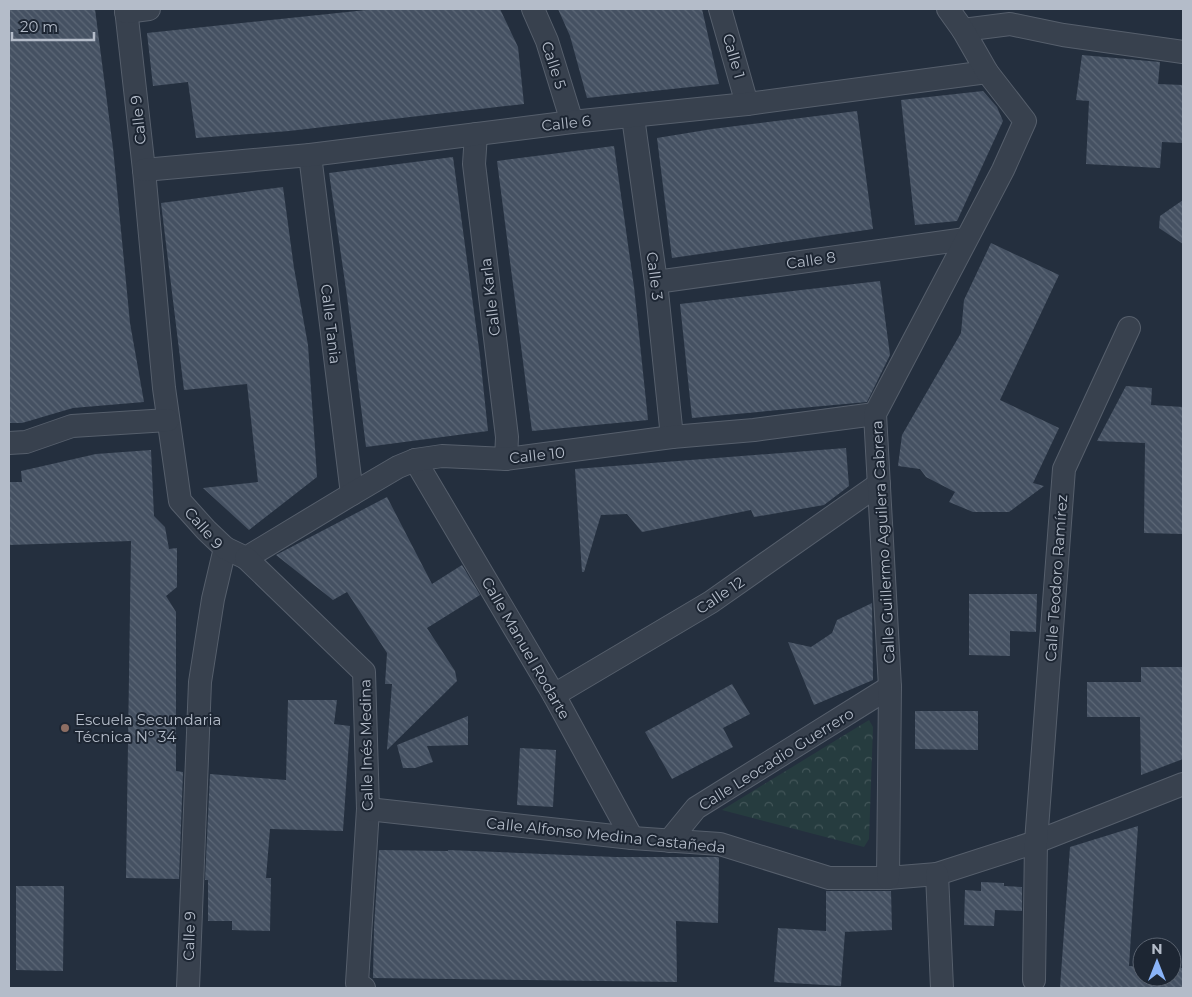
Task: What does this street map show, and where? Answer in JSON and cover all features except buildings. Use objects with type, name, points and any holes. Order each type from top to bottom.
[{"type":"street","points":[[126,10],[149,9]]},
{"type":"street","name":"Calle 5","points":[[533,9],[547,41],[572,122]]},
{"type":"street","name":"Calle 1","points":[[720,9],[747,104]]},
{"type":"street","points":[[948,9],[963,30],[987,72]]},
{"type":"street","name":"Calle 9","points":[[126,10],[144,170],[168,420],[180,501],[225,548],[213,599],[200,682],[188,988]]},
{"type":"street","points":[[963,30],[1010,24],[1063,35],[1183,52]]},
{"type":"street","name":"Calle 6","points":[[144,170],[310,155],[572,122],[747,104],[987,72]]},
{"type":"street","name":"Calle Guillermo Aguilera Cabrera","points":[[888,878],[890,687],[875,414],[1003,170],[1025,121],[987,72]]},
{"type":"street","name":"Calle 3","points":[[633,117],[656,282],[672,437]]},
{"type":"street","name":"Calle Karla","points":[[476,134],[474,164],[507,437],[506,459]]},
{"type":"street","name":"Calle Tania","points":[[310,155],[352,494]]},
{"type":"street","name":"Calle 8","points":[[656,282],[966,239]]},
{"type":"street","name":"Calle Teodoro Ramírez","points":[[1034,980],[1036,842],[1064,469],[1129,328]]},
{"type":"street","name":"Calle 10","points":[[246,558],[398,467],[415,460],[442,456],[506,459],[672,437],[754,430],[875,414]]},
{"type":"street","points":[[9,442],[26,442],[72,426],[168,420]]},
{"type":"street","name":"Calle Manuel Rodarte","points":[[415,460],[554,694],[632,838]]},
{"type":"street","name":"Calle 12","points":[[554,694],[711,602],[879,484]]},
{"type":"street","points":[[225,548],[246,558]]},
{"type":"street","name":"Calle Inés Medina","points":[[246,558],[364,672],[368,809],[361,985]]},
{"type":"street","name":"Calle Leocadio Guerrero","points":[[669,841],[696,808],[890,687]]},
{"type":"street","name":"Calle Alfonso Medina Castañeda","points":[[368,809],[632,838],[720,844],[829,878],[888,878],[937,874],[1036,842],[1183,784]]},
{"type":"street","points":[[937,874],[942,988]]},
{"type":"green space","points":[[869,720],[873,727],[869,839],[864,847],[722,810]]},
{"type":"place","name":"Escuela Secundaria Técnica Nº 34","points":[[65,728]]}]
